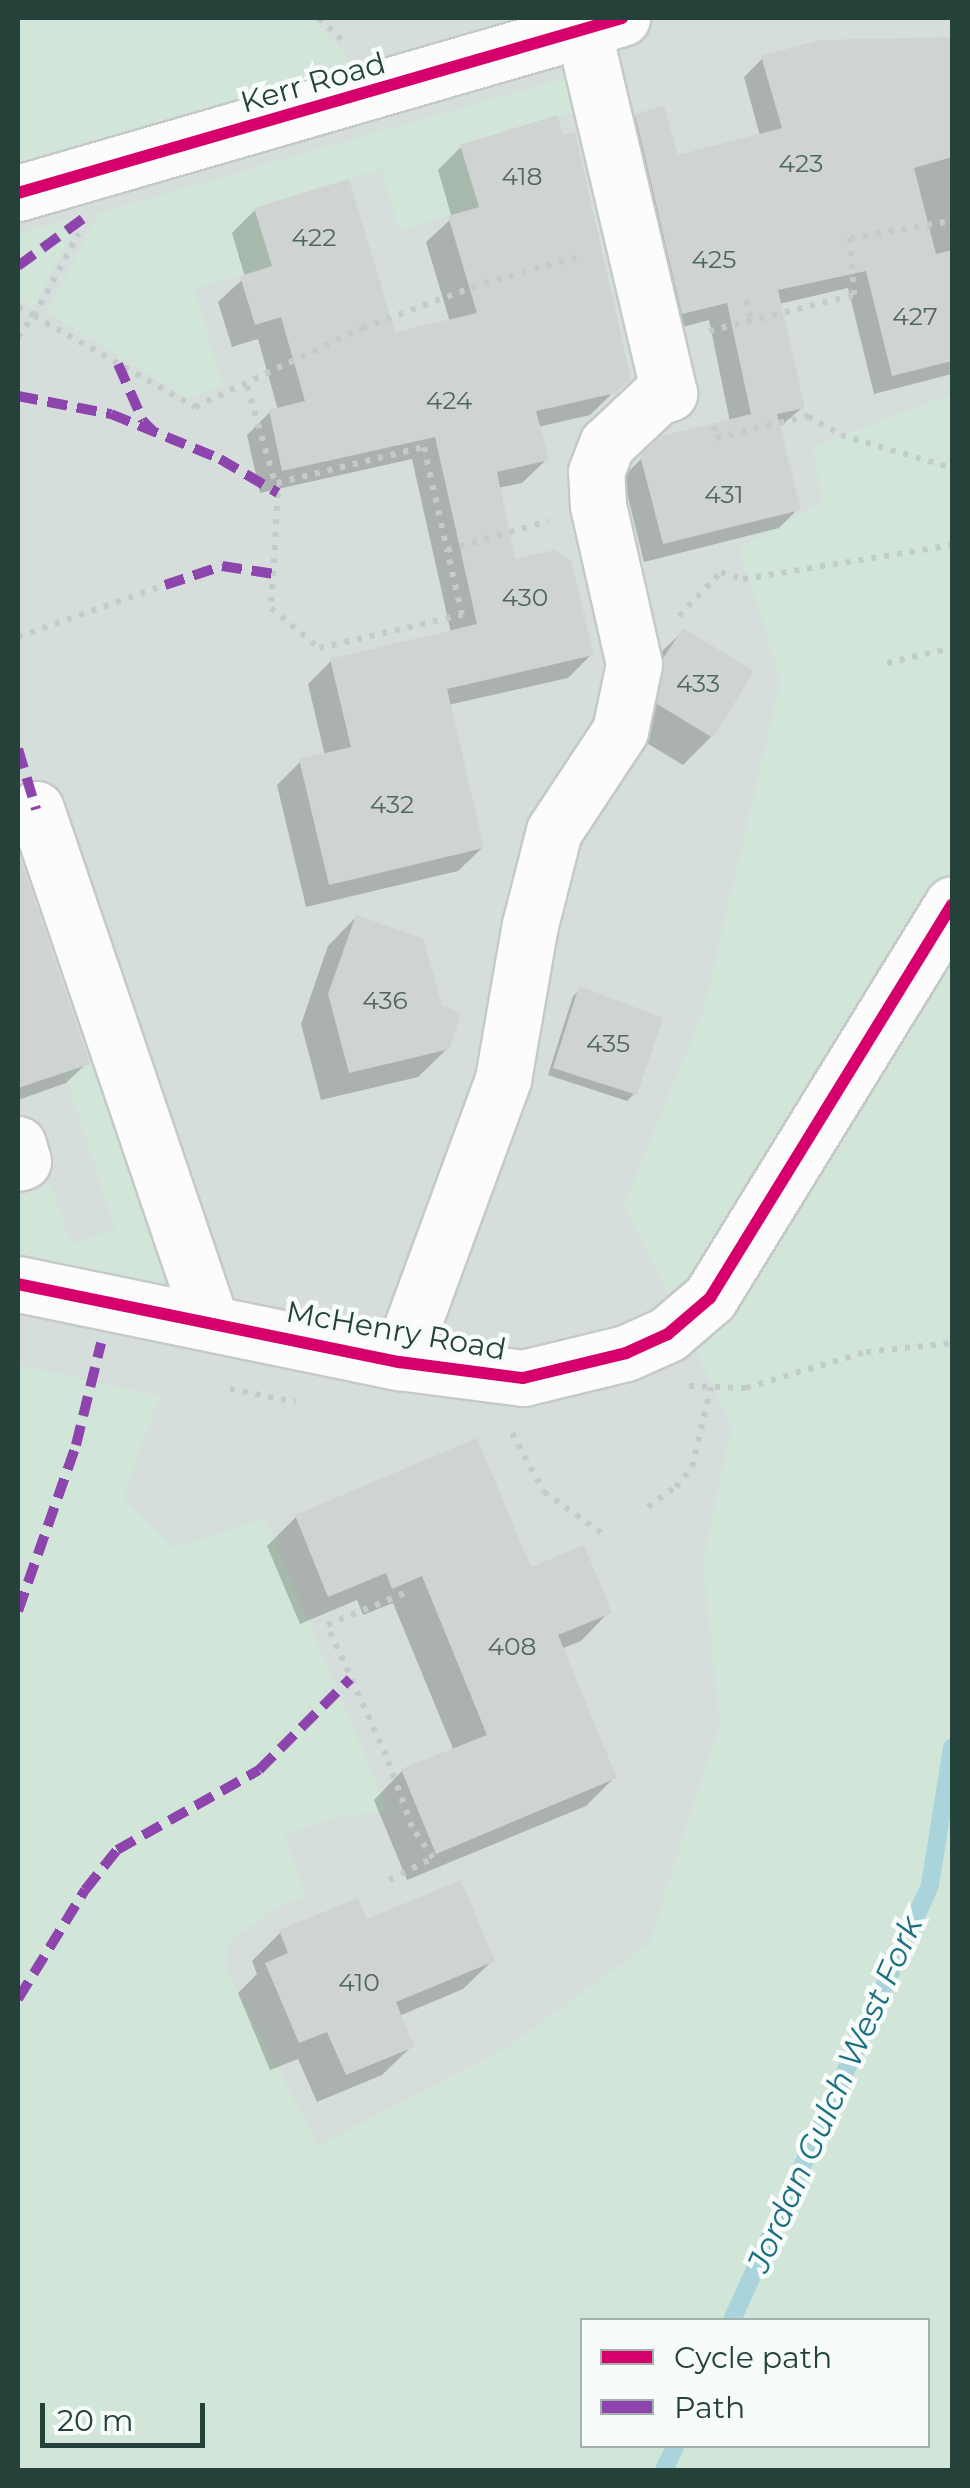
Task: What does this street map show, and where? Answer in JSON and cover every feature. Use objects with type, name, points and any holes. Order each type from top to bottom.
[{"type":"lane","name":"Kerr Road","points":[[18,193],[602,23]]},
{"type":"lane","points":[[399,1362],[503,1079],[530,926],[554,831],[620,731],[634,664],[598,506],[596,472],[607,444],[657,397],[664,368],[636,244],[602,23]]},
{"type":"lane","points":[[36,809],[211,1323]]},
{"type":"lane","name":"McHenry Road","points":[[18,1284],[399,1362],[523,1378],[626,1352],[668,1334],[710,1298],[952,905]]},
{"type":"lane","points":[[18,1144],[23,1162],[18,1163]]},
{"type":"path","points":[[18,337],[34,316],[87,220]]},
{"type":"path","points":[[952,221],[850,238],[854,295],[751,320],[664,368],[710,410],[716,438],[808,416],[842,435],[952,468]]},
{"type":"path","points":[[18,307],[195,408],[362,328],[543,265],[636,244]]},
{"type":"path","points":[[746,300],[751,320]]},
{"type":"path","points":[[247,386],[276,484],[271,608],[319,648],[462,614],[424,447],[276,484]]},
{"type":"path","points":[[447,550],[598,506]]},
{"type":"path","points":[[634,664],[721,572],[743,579],[952,545]]},
{"type":"path","points":[[18,637],[165,585]]},
{"type":"path","points":[[887,664],[952,648]]},
{"type":"path","points":[[673,1385],[746,1388],[866,1352],[952,1342]]},
{"type":"path","points":[[212,1384],[300,1402]]},
{"type":"path","points":[[648,1507],[676,1487],[692,1467],[711,1387]]},
{"type":"path","points":[[506,1423],[544,1492],[602,1533]]},
{"type":"path","points":[[389,1880],[433,1858],[412,1827],[386,1756],[327,1625],[405,1594]]},
{"type":"shaded area","points":[[18,18],[952,18],[952,2470],[18,2470]]},
{"type":"green space","points":[[18,18],[310,18],[343,51],[352,71],[18,166]]},
{"type":"green space","points":[[568,77],[578,111],[460,145],[479,207],[399,230],[381,169],[254,208],[272,266],[194,289],[222,384],[189,399],[47,312],[99,213]]},
{"type":"green space","points":[[77,221],[75,228],[33,307],[18,298],[18,233]]},
{"type":"green space","points":[[952,394],[952,2470],[18,2470],[18,1365],[159,1396],[123,1499],[173,1548],[265,1518],[388,1811],[329,1819],[284,1836],[306,1897],[277,1907],[228,1942],[226,1969],[318,2146],[510,2046],[649,1943],[720,1724],[703,1563],[732,1425],[624,1204],[703,1013],[781,680],[739,548],[822,502],[813,447]]},
{"type":"green space","points":[[97,1061],[173,1276],[160,1286],[18,1259],[18,1197],[51,1186],[71,1244],[116,1229],[64,1072]]},
{"type":"building","points":[[952,37],[952,157],[914,168],[936,254],[952,250],[952,361],[892,376],[866,271],[778,290],[805,408],[777,414],[801,510],[663,544],[640,455],[661,436],[751,414],[727,303],[682,314],[635,114],[664,106],[678,155],[782,128],[761,56],[819,40]]},
{"type":"building","points":[[557,115],[563,135],[575,132],[631,379],[616,393],[536,411],[549,460],[497,472],[515,559],[554,550],[571,560],[594,655],[447,689],[484,848],[329,885],[299,759],[351,747],[330,659],[477,624],[435,437],[282,471],[269,410],[305,401],[281,317],[255,325],[240,276],[272,266],[254,208],[349,179],[395,332],[477,313],[448,216],[479,207],[460,145]]},
{"type":"building","points":[[683,628],[754,671],[713,738],[657,704],[664,657]]},
{"type":"building","points":[[18,852],[90,1064],[18,1088]]},
{"type":"building","points":[[356,915],[423,938],[442,1005],[461,1013],[450,1049],[349,1073],[328,994]]},
{"type":"building","points":[[579,986],[663,1018],[637,1095],[553,1068]]},
{"type":"building","points":[[477,1438],[531,1567],[584,1545],[612,1613],[558,1635],[617,1778],[436,1854],[401,1769],[487,1735],[422,1576],[392,1589],[386,1573],[328,1597],[295,1515]]},
{"type":"building","points":[[461,1880],[495,1961],[396,2002],[414,2047],[346,2075],[327,2032],[299,2043],[265,1963],[288,1953],[279,1930],[358,1898],[367,1919]]},
{"type":"waterway","name":"Jordan Gulch West Fork","points":[[733,2318],[930,1885],[952,1748]]},
{"type":"waterway","name":"Jordan Gulch West Fork","points":[[664,2470],[674,2448]]},
{"type":"marked path","points":[[18,266],[88,215]]},
{"type":"marked path","points":[[118,364],[143,421],[152,430]]},
{"type":"marked path","points":[[18,396],[111,414],[220,459],[278,493]]},
{"type":"marked path","points":[[165,585],[222,566],[274,574]]},
{"type":"marked path","points":[[18,749],[36,809]]},
{"type":"marked path","points":[[18,1611],[76,1445],[101,1343]]},
{"type":"marked path","points":[[18,1999],[85,1890],[117,1850],[259,1770],[350,1679]]},
{"type":"cycle path","points":[[18,193],[622,18]]},
{"type":"cycle path","points":[[18,1284],[399,1362],[523,1378],[626,1353],[668,1334],[710,1298],[952,905]]}]
